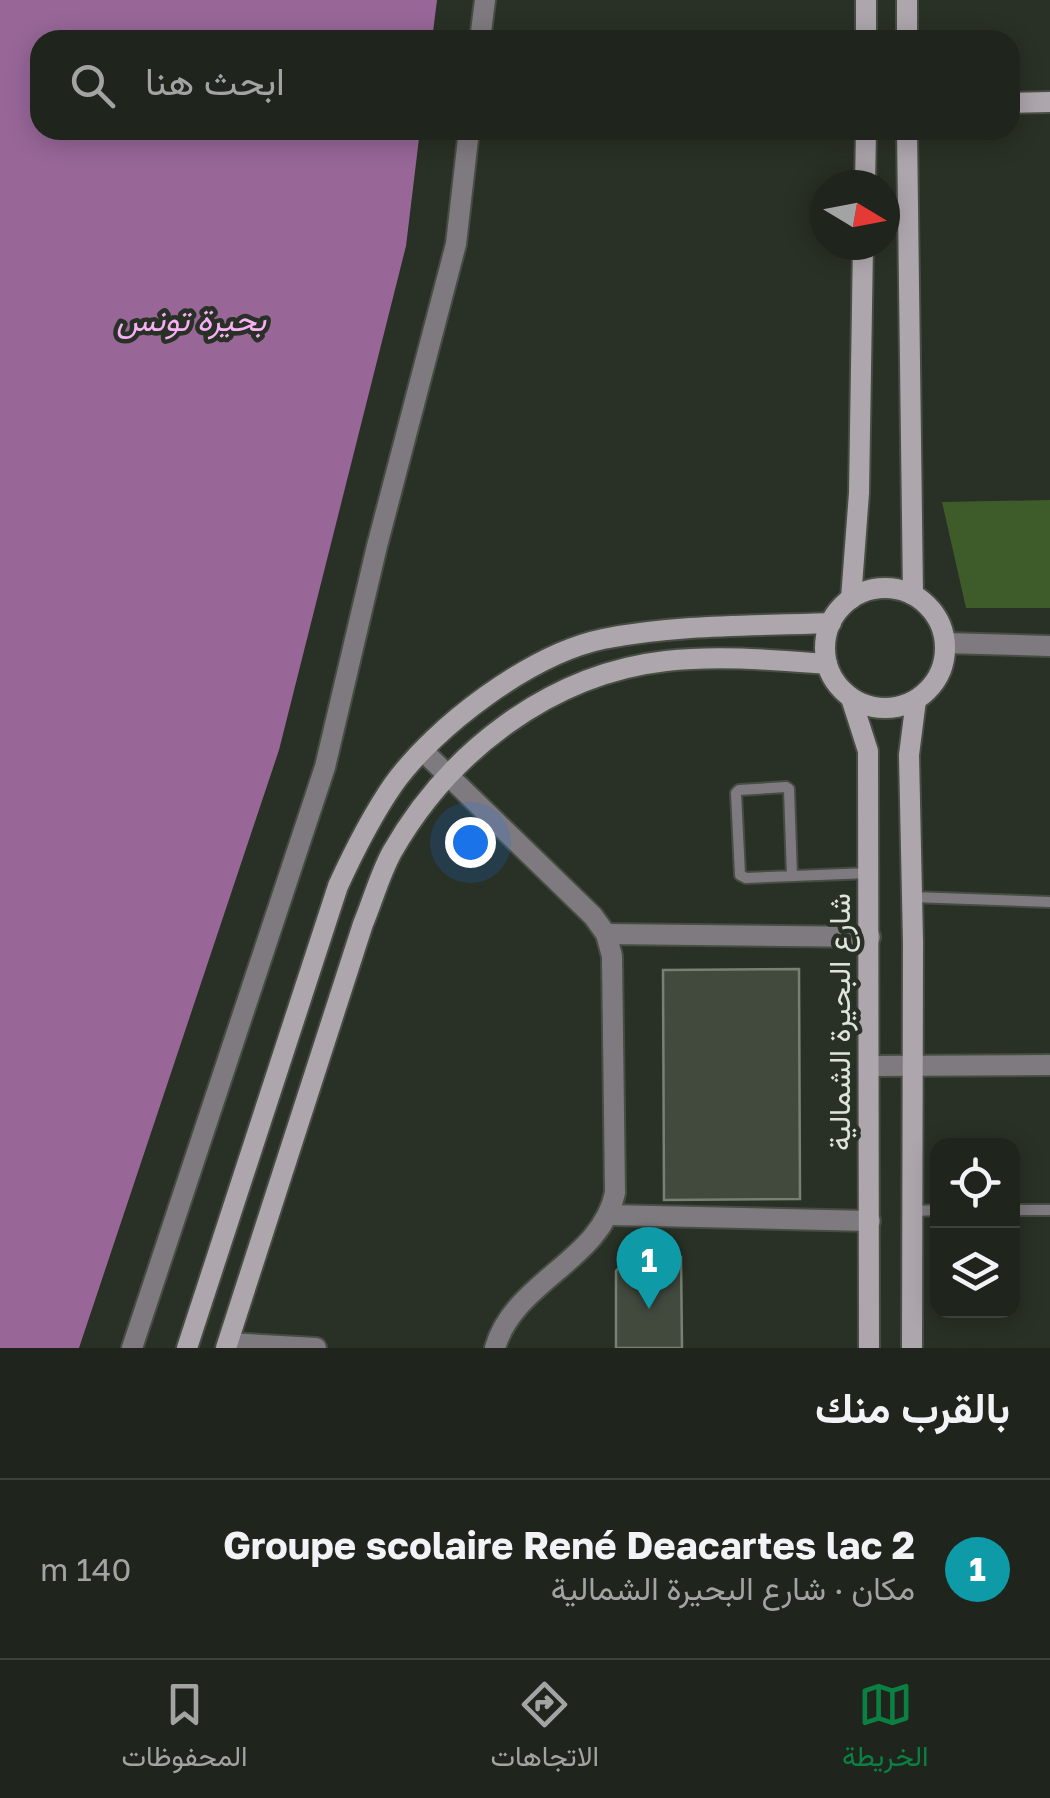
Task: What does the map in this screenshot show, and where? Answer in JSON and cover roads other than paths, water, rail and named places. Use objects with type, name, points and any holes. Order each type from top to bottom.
[{"type":"main road","points":[[866,0],[866,30]]},
{"type":"main road","points":[[906,0],[907,30]]},
{"type":"main road","points":[[1020,103],[1050,102]]},
{"type":"main road","points":[[865,170],[866,140]]},
{"type":"main road","points":[[907,140],[912,595]]},
{"type":"main road","points":[[851,599],[858,493],[863,260]]},
{"type":"main road","points":[[892,588],[912,595],[938,620],[945,643],[939,676],[916,700],[895,708],[872,708],[836,684],[825,651],[831,623],[851,599],[871,590],[892,588]]},
{"type":"main road","points":[[187,1348],[338,886],[360,838],[423,751],[477,703],[538,662],[599,640],[658,630],[831,623]]},
{"type":"main road","points":[[227,1346],[364,924],[390,855],[426,800],[500,727],[552,695],[616,671],[666,661],[727,659],[828,664]]},
{"type":"main road","name":"شارع البحيرة الشمالية","points":[[852,698],[868,751],[869,1348]]},
{"type":"main road","points":[[912,1348],[914,1067],[909,755],[916,700]]},
{"type":"street","points":[[481,30],[485,0]]},
{"type":"street","points":[[132,1348],[325,766],[377,546],[456,244],[468,140]]},
{"type":"street","points":[[945,643],[1050,646]]},
{"type":"street","points":[[423,751],[593,916],[606,934],[612,956],[615,1194],[610,1215],[596,1235],[525,1299],[508,1319],[495,1348]]},
{"type":"street","points":[[606,934],[870,937]]},
{"type":"street","points":[[870,1066],[1050,1065]]},
{"type":"street","points":[[610,1215],[870,1221]]},
{"type":"street","points":[[227,1346],[316,1348]]},
{"type":"lane","points":[[792,876],[789,790],[786,786],[739,790],[736,793],[740,875],[746,878],[869,873]]},
{"type":"lane","points":[[912,897],[1050,902]]},
{"type":"lane","points":[[914,1210],[930,1210]]},
{"type":"lane","points":[[1020,1210],[1050,1210]]},
{"type":"water","name":"بحيرة تونس","points":[[0,0],[437,0],[433,30],[30,30],[30,140],[419,140],[406,246],[279,750],[79,1348],[0,1348]]},
{"type":"place","name":"Groupe scolaire René Deacartes lac 2","points":[[649,1309]]}]
